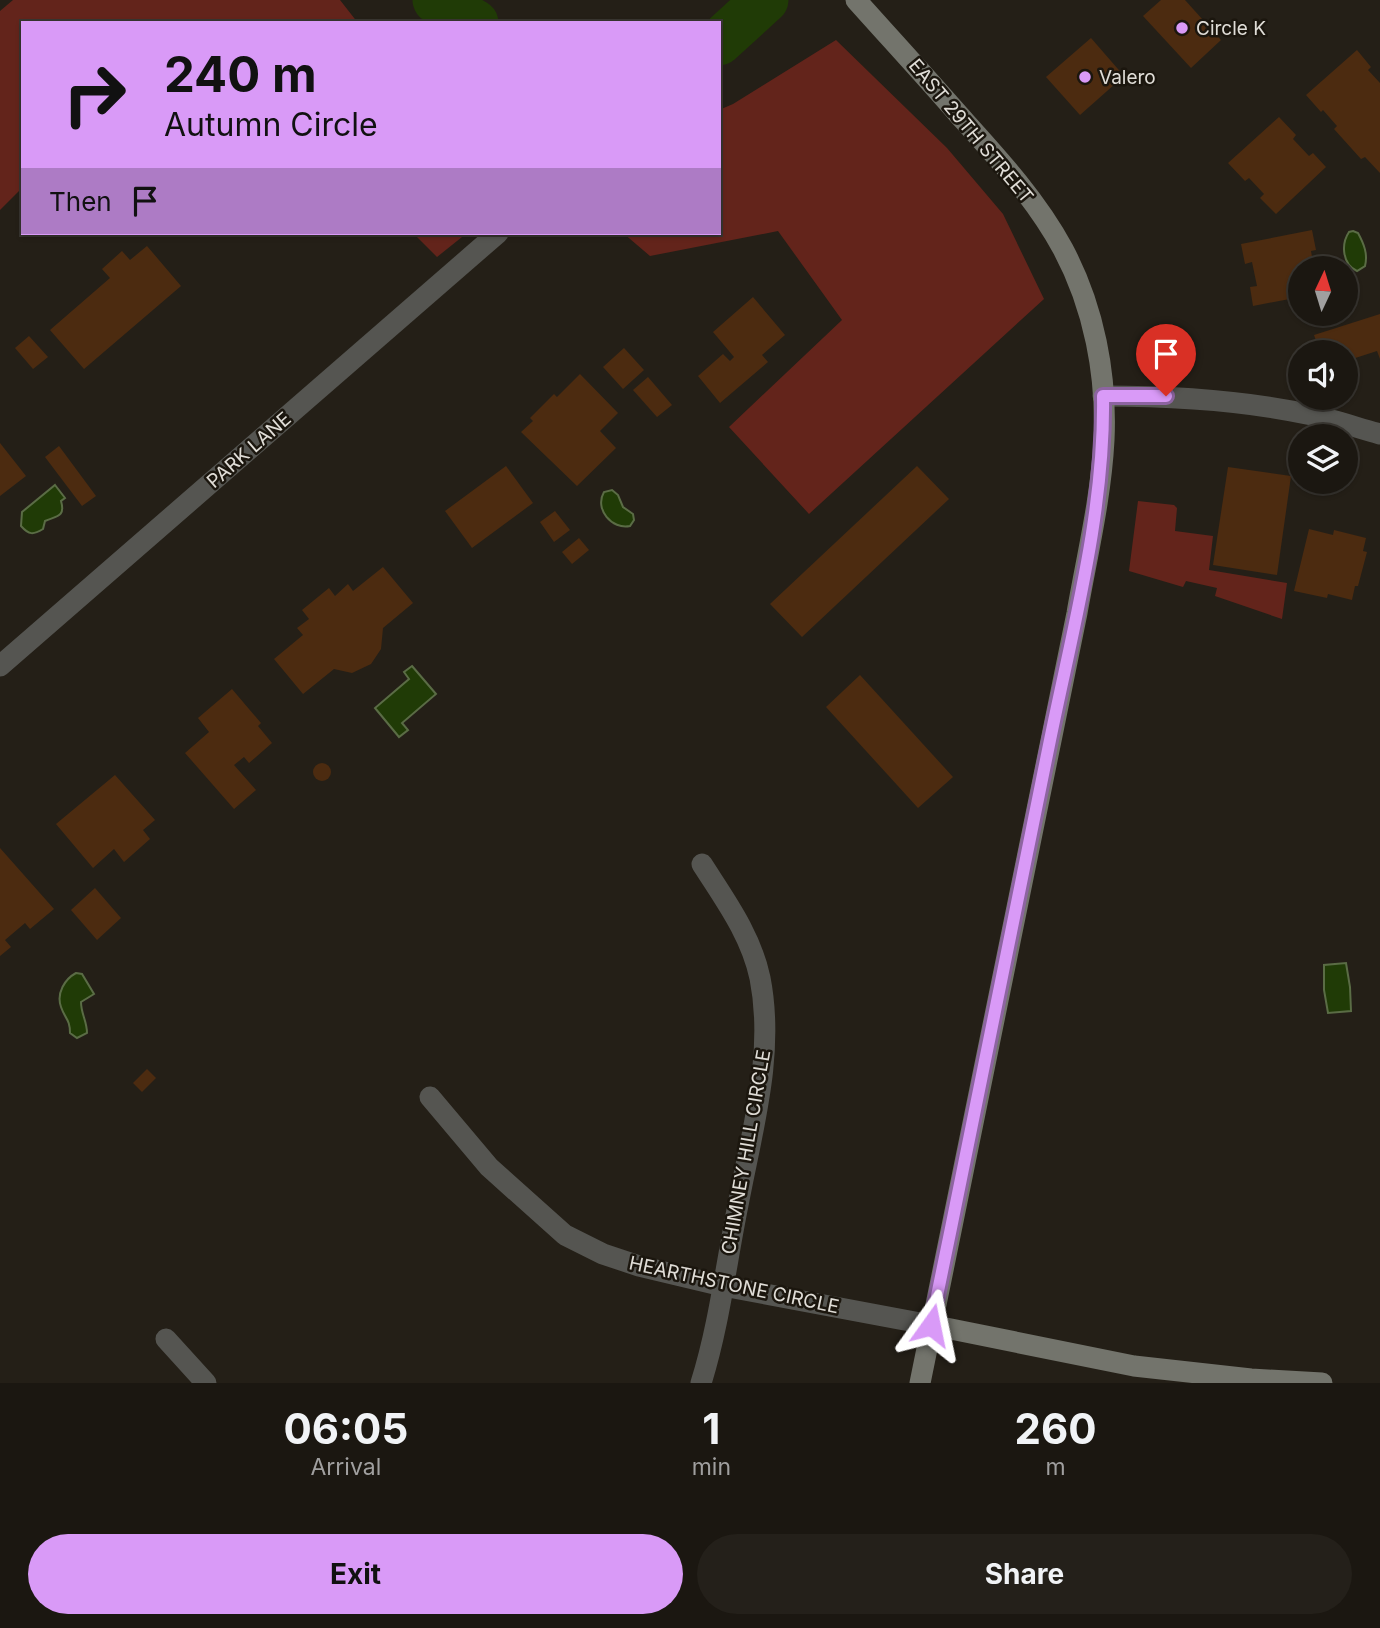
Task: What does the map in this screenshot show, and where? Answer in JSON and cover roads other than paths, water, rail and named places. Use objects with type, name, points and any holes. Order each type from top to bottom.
[{"type":"main road","name":"EAST 29TH STREET","points":[[860,5],[1003,163],[1048,225],[1073,271],[1087,306],[1098,350],[1103,396],[1104,440],[1099,487],[1077,613],[920,1383]]},
{"type":"main road","points":[[931,1325],[1134,1366],[1251,1379],[1322,1383]]},
{"type":"street","name":"PARK LANE","points":[[0,666],[496,235]]},
{"type":"street","points":[[1103,396],[1166,396],[1244,403],[1315,415],[1380,434]]},
{"type":"street","name":"CHIMNEY HILL CIRCLE","points":[[701,1383],[723,1286],[762,1077],[767,1028],[760,976],[751,949],[741,925],[702,864]]},
{"type":"street","name":"HEARTHSTONE CIRCLE","points":[[430,1097],[489,1167],[565,1235],[603,1254],[639,1266],[723,1286],[931,1325]]},
{"type":"street","points":[[166,1339],[206,1383]]},
{"type":"waterway","points":[[436,0],[472,21]]},
{"type":"waterway","points":[[721,40],[765,0]]},
{"type":"place","name":"Circle K","points":[[1182,28]]},
{"type":"place","name":"Valero","points":[[1085,77]]}]
